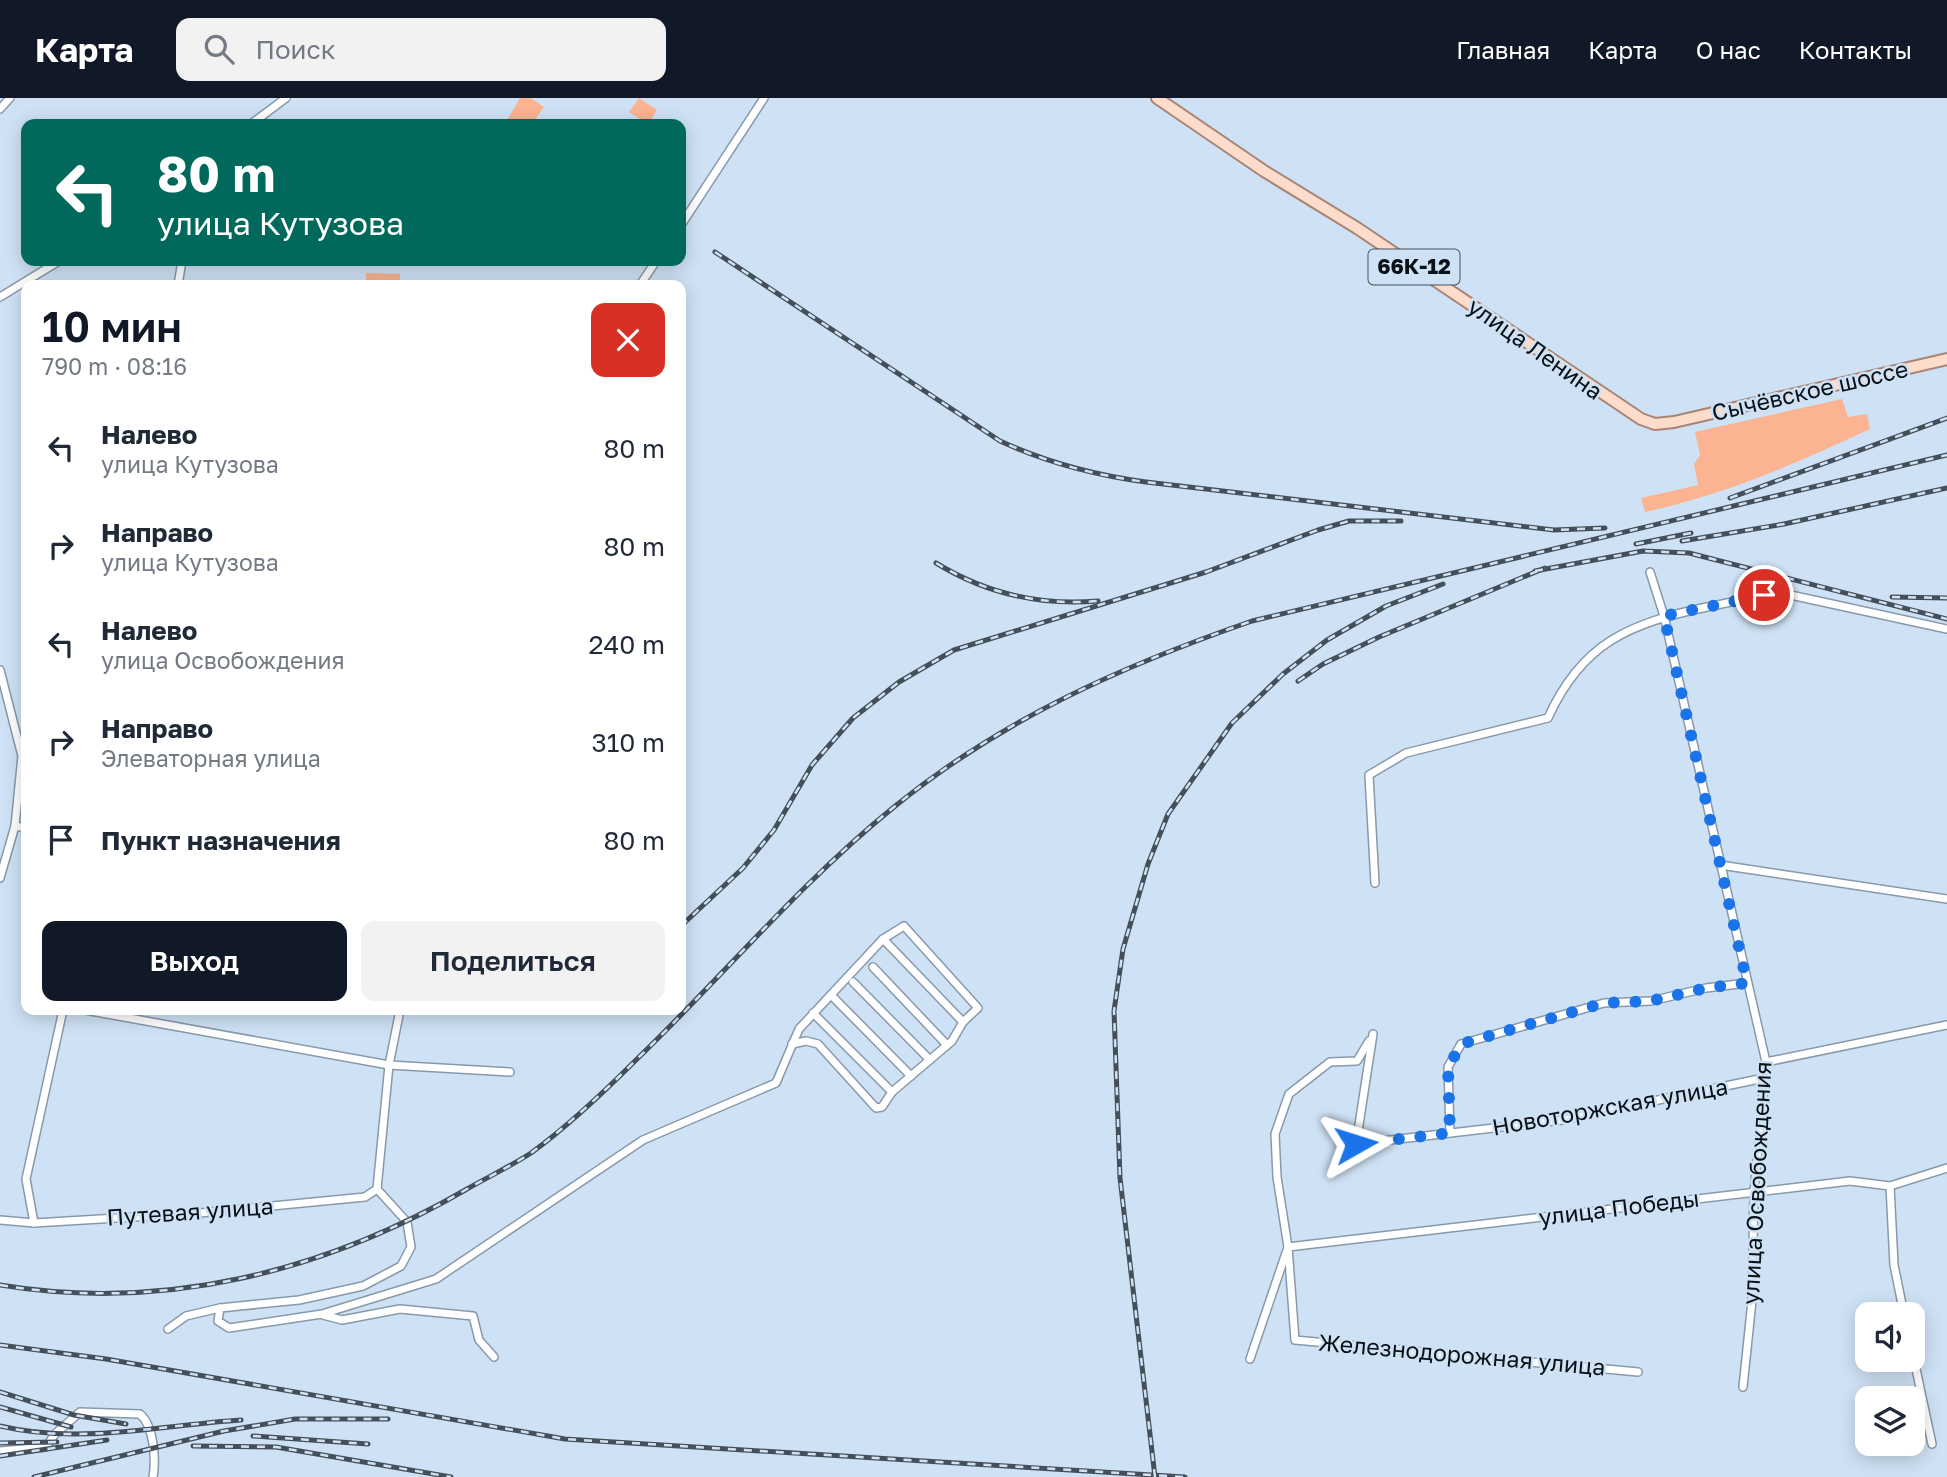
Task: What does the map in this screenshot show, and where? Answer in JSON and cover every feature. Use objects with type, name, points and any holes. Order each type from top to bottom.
[{"type":"main road","name":"улица Ленина","points":[[1157,98],[1264,171],[1357,228],[1615,404],[1648,422],[1674,422]]},
{"type":"main road","name":"Сычёвское шоссе","points":[[1674,422],[1947,359]]},
{"type":"street","points":[[0,109],[10,98]]},
{"type":"street","points":[[258,119],[286,98]]},
{"type":"street","points":[[686,217],[764,98]]},
{"type":"street","points":[[26,280],[51,266]]},
{"type":"street","points":[[2,293],[21,283]]},
{"type":"street","name":"улица Освобождения","points":[[1650,572],[1664,616],[1766,1062],[1754,1192],[1752,1301],[1743,1387]]},
{"type":"street","points":[[1375,883],[1369,775],[1406,752],[1548,718],[1558,696],[1593,653],[1625,630],[1664,616],[1764,595],[1786,594],[1947,629]]},
{"type":"street","points":[[0,670],[21,753]]},
{"type":"street","points":[[0,878],[15,826],[21,767]]},
{"type":"street","points":[[15,826],[21,827]]},
{"type":"street","points":[[1720,865],[1947,900]]},
{"type":"street","points":[[220,1308],[218,1321],[229,1328],[322,1314],[436,1279],[643,1140],[776,1083],[792,1044],[799,1029],[883,939],[904,926],[978,1008],[963,1022],[947,1045],[892,1092],[882,1107],[876,1108],[818,1044],[806,1041],[792,1044]]},
{"type":"street","points":[[883,939],[963,1022]]},
{"type":"street","points":[[873,967],[947,1045]]},
{"type":"street","points":[[853,982],[929,1060]]},
{"type":"street","points":[[1450,1133],[1448,1068],[1461,1044],[1604,1003],[1651,1001],[1706,988],[1747,983]]},
{"type":"street","points":[[831,995],[911,1076]]},
{"type":"street","points":[[813,1013],[892,1092]]},
{"type":"street","points":[[34,1223],[26,1179],[62,1015]]},
{"type":"street","points":[[113,1015],[389,1065],[510,1072]]},
{"type":"street","points":[[168,1329],[186,1316],[220,1308],[299,1300],[363,1286],[401,1266],[411,1247],[407,1222],[377,1189],[389,1065],[399,1015]]},
{"type":"street","points":[[1766,1062],[1947,1025]]},
{"type":"street","name":"Новоторжская улица","points":[[1288,1247],[1277,1177],[1275,1134],[1289,1094],[1330,1062],[1357,1061],[1373,1034],[1356,1144],[1562,1121],[1764,1079]]},
{"type":"street","name":"улица Победы","points":[[1288,1247],[1850,1181],[1890,1186],[1947,1168]]},
{"type":"street","points":[[1890,1186],[1894,1265],[1902,1302]]},
{"type":"street","name":"Путевая улица","points":[[0,1220],[34,1223],[200,1213],[365,1197],[377,1189]]},
{"type":"street","points":[[1250,1359],[1288,1247]]},
{"type":"street","name":"Железнодорожная улица","points":[[1288,1247],[1295,1339],[1638,1372]]},
{"type":"street","points":[[322,1314],[342,1320],[400,1309],[473,1315],[479,1340],[494,1357]]},
{"type":"street","points":[[1917,1372],[1932,1444]]},
{"type":"street","points":[[0,1451],[46,1447],[55,1434],[80,1412],[140,1414],[148,1426],[155,1465],[153,1477]]},
{"type":"shaded area","points":[[520,98],[531,98],[544,107],[536,119],[508,119]]},
{"type":"shaded area","points":[[639,98],[657,110],[651,119],[640,119],[629,112]]},
{"type":"shaded area","points":[[366,273],[400,274],[400,280],[366,280]]},
{"type":"shaded area","points":[[1842,399],[1848,417],[1867,414],[1870,429],[1760,477],[1645,512],[1641,498],[1698,485],[1694,464],[1700,455],[1695,432]]},
{"type":"railway","points":[[715,252],[1000,441],[1054,462],[1108,476],[1146,482],[1554,530],[1605,528]]},
{"type":"railway","points":[[1730,498],[1947,418]]},
{"type":"railway","points":[[686,1009],[826,867],[894,807],[977,747],[1020,721],[1110,676],[1252,621],[1947,455]]},
{"type":"railway","points":[[1682,541],[1784,524],[1947,488]]},
{"type":"railway","points":[[686,921],[743,868],[774,830],[812,765],[853,718],[899,682],[954,650],[1206,572],[1349,521],[1401,521]]},
{"type":"railway","points":[[1636,544],[1691,533]]},
{"type":"railway","points":[[1535,571],[1643,551],[1689,553],[1947,619]]},
{"type":"railway","points":[[936,563],[993,590],[1014,595],[1055,601],[1098,601]]},
{"type":"railway","points":[[1298,681],[1323,664],[1379,637],[1545,568]]},
{"type":"railway","points":[[1155,1477],[1120,1178],[1114,1011],[1123,949],[1148,864],[1168,814],[1232,723],[1283,674],[1327,640],[1386,606],[1443,584]]},
{"type":"railway","points":[[1892,597],[1947,598]]},
{"type":"railway","points":[[0,1285],[61,1292],[122,1293],[182,1288],[241,1278],[300,1263],[357,1243],[413,1218],[531,1153],[585,1109],[680,1015]]},
{"type":"railway","points":[[0,1345],[106,1359],[565,1439],[1185,1477]]},
{"type":"railway","points":[[0,1392],[74,1415],[126,1424]]},
{"type":"railway","points":[[0,1407],[71,1427]]},
{"type":"railway","points":[[34,1477],[224,1431],[295,1419],[388,1419]]},
{"type":"railway","points":[[0,1426],[60,1434],[90,1434],[241,1420]]},
{"type":"railway","points":[[253,1436],[368,1444]]},
{"type":"railway","points":[[0,1456],[107,1440]]},
{"type":"railway","points":[[0,1443],[57,1442]]},
{"type":"railway","points":[[193,1446],[276,1447],[451,1477]]},
{"type":"route","points":[[1356,1144],[1450,1133],[1448,1068],[1461,1044],[1604,1003],[1651,1001],[1706,988],[1747,983],[1664,616],[1764,595]]}]
